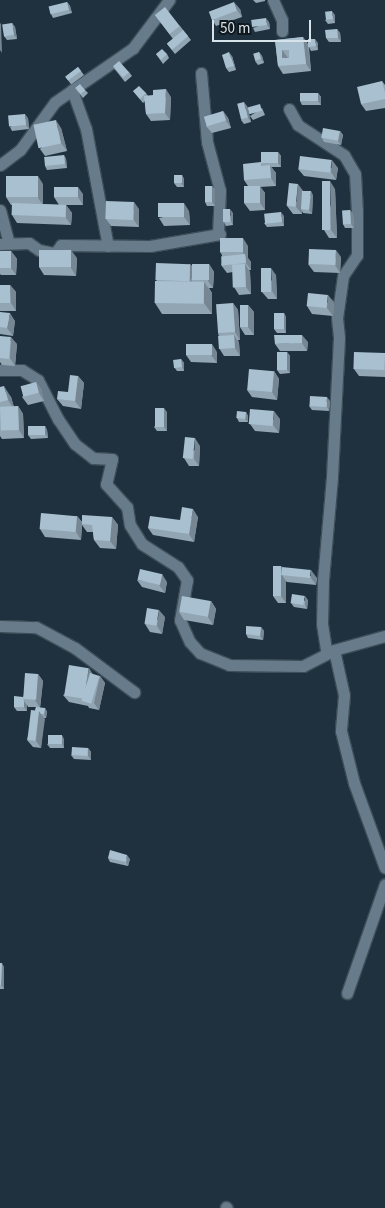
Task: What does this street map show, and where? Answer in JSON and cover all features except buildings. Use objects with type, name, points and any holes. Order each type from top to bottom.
[{"type":"street","points":[[0,165],[20,150],[55,102],[133,48],[169,0]]},
{"type":"street","points":[[273,0],[282,20],[282,31]]},
{"type":"street","points":[[0,210],[5,243],[29,242],[39,250],[55,254],[62,245],[150,246],[219,234],[220,191],[208,142],[202,72]]},
{"type":"street","points":[[72,90],[86,129],[108,246]]},
{"type":"street","points":[[289,109],[298,124],[344,155],[355,174],[357,255],[343,276],[336,318],[339,338],[332,477],[323,580],[322,624],[344,695],[342,731],[354,783],[385,868]]},
{"type":"street","points":[[0,370],[22,370],[38,380],[58,419],[79,448],[93,458],[112,459],[106,484],[127,508],[130,525],[142,544],[178,567],[187,580],[180,620],[190,642],[200,653],[229,665],[267,668],[303,666],[330,652],[385,636]]},
{"type":"street","points":[[0,626],[36,627],[75,648],[134,692]]},
{"type":"street","points":[[347,993],[385,884]]}]
